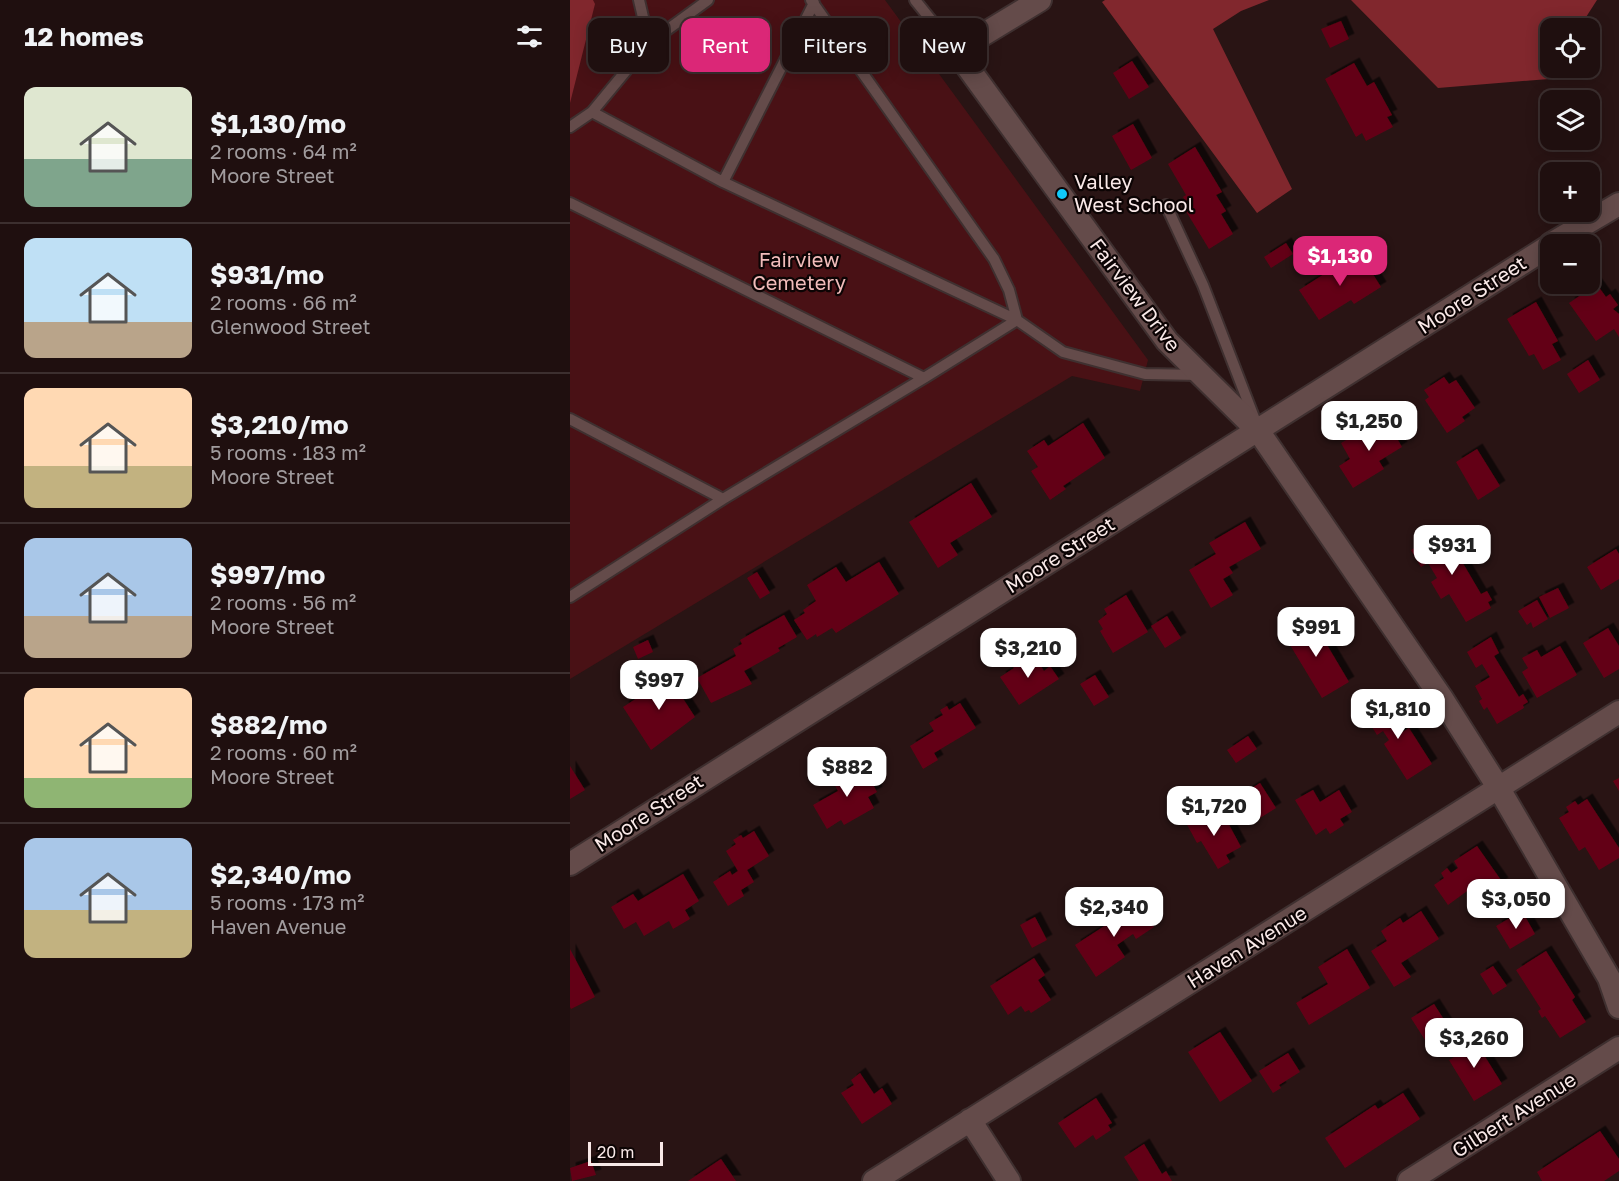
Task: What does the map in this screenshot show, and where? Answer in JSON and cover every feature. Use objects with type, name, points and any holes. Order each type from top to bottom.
[{"type":"street","points":[[987,32],[1040,0]]},
{"type":"street","name":"Fairview Drive","points":[[971,72],[1167,341],[1259,432],[1442,697],[1609,978],[1619,1007]]},
{"type":"street","name":"Moore Street","points":[[1569,234],[1619,204]]},
{"type":"street","name":"Moore Street","points":[[570,864],[878,667],[1259,432],[1540,252]]},
{"type":"street","name":"Haven Avenue","points":[[874,1181],[1619,712]]},
{"type":"street","name":"Gilbert Avenue","points":[[1409,1181],[1619,1048]]},
{"type":"street","points":[[970,1120],[1009,1181]]},
{"type":"lane","points":[[639,0],[644,18]]},
{"type":"lane","points":[[669,29],[708,0]]},
{"type":"lane","points":[[915,0],[929,18]]},
{"type":"lane","points":[[723,182],[812,2],[994,259],[1009,290],[1017,321]]},
{"type":"lane","points":[[570,127],[592,112],[626,72]]},
{"type":"lane","points":[[592,112],[723,182],[1017,321],[1063,352],[1145,374],[1201,375]]},
{"type":"lane","points":[[570,203],[924,378]]},
{"type":"lane","points":[[1166,206],[1203,285],[1259,432]]},
{"type":"lane","points":[[570,597],[723,499],[1017,321]]},
{"type":"lane","points":[[570,419],[723,499]]},
{"type":"green space","name":"Fairview Cemetery","points":[[570,0],[885,0],[900,21],[900,72],[938,72],[1148,360],[1140,391],[1072,376],[570,679]]},
{"type":"shaded area","points":[[570,0],[593,0],[595,4],[591,18],[588,18],[588,32],[570,103]]},
{"type":"shaded area","points":[[1105,0],[1269,0],[1241,11],[1213,29],[1292,189],[1257,213],[1102,2]]},
{"type":"shaded area","points":[[1351,0],[1597,0],[1585,18],[1540,18],[1540,78],[1549,79],[1438,88]]},
{"type":"building","points":[[1341,21],[1349,39],[1330,48],[1321,29]]},
{"type":"building","points":[[1132,61],[1149,87],[1129,99],[1113,73]]},
{"type":"building","points":[[1354,63],[1367,86],[1374,82],[1392,115],[1387,117],[1393,127],[1366,141],[1362,133],[1356,137],[1325,79]]},
{"type":"building","points":[[1133,124],[1152,158],[1131,170],[1112,136]]},
{"type":"building","points":[[1195,147],[1222,192],[1216,195],[1226,211],[1221,214],[1233,234],[1209,249],[1184,208],[1188,205],[1183,197],[1186,195],[1168,164]]},
{"type":"building","points":[[1286,243],[1293,254],[1271,268],[1264,257]]},
{"type":"building","points":[[1359,252],[1381,287],[1354,304],[1351,300],[1319,320],[1299,290]]},
{"type":"building","points":[[1600,289],[1606,297],[1610,294],[1618,305],[1613,309],[1619,314],[1619,337],[1614,329],[1596,341],[1569,303],[1581,295],[1600,294]]},
{"type":"building","points":[[1536,302],[1558,341],[1552,344],[1561,360],[1543,370],[1534,354],[1529,356],[1507,319]]},
{"type":"building","points":[[1588,360],[1600,380],[1579,393],[1567,374]]},
{"type":"building","points":[[1444,377],[1449,384],[1456,380],[1475,408],[1462,417],[1465,421],[1447,433],[1425,400],[1429,397],[1424,390]]},
{"type":"building","points":[[1385,418],[1402,447],[1379,461],[1384,469],[1353,488],[1339,466],[1350,459],[1341,443]]},
{"type":"building","points":[[1083,423],[1105,458],[1063,486],[1066,489],[1050,500],[1031,471],[1038,467],[1027,451],[1044,440],[1048,446]]},
{"type":"building","points":[[1477,449],[1500,486],[1478,500],[1456,462]]},
{"type":"building","points":[[971,483],[992,517],[950,543],[958,555],[938,568],[909,522]]},
{"type":"building","points":[[1245,522],[1261,549],[1229,567],[1233,573],[1223,579],[1233,595],[1211,608],[1189,570],[1216,554],[1209,543]]},
{"type":"building","points":[[1444,531],[1481,594],[1487,591],[1492,600],[1488,602],[1491,608],[1466,622],[1449,594],[1441,599],[1431,582],[1437,578],[1428,563],[1421,567],[1411,550]]},
{"type":"building","points":[[1616,549],[1619,554],[1619,579],[1601,590],[1587,567]]},
{"type":"building","points":[[879,562],[899,594],[836,633],[832,628],[807,640],[794,620],[805,613],[803,610],[816,601],[807,585],[836,567],[846,582]]},
{"type":"building","points":[[757,572],[770,593],[760,599],[747,578]]},
{"type":"building","points":[[1558,588],[1569,608],[1550,618],[1539,597]]},
{"type":"building","points":[[1126,595],[1148,632],[1113,653],[1100,631],[1103,629],[1098,621],[1107,614],[1104,609]]},
{"type":"building","points":[[1537,600],[1548,619],[1533,628],[1531,622],[1527,625],[1518,611]]},
{"type":"building","points":[[784,615],[797,637],[778,648],[780,651],[744,671],[752,684],[711,703],[697,678],[736,656],[733,649],[742,644],[740,640]]},
{"type":"building","points":[[1167,616],[1181,638],[1165,648],[1151,626]]},
{"type":"building","points":[[1311,618],[1349,682],[1322,698],[1284,635]]},
{"type":"building","points":[[1608,628],[1619,646],[1619,669],[1604,678],[1583,643]]},
{"type":"building","points":[[1491,637],[1499,653],[1494,656],[1519,697],[1523,694],[1528,702],[1523,705],[1524,708],[1497,724],[1487,707],[1484,710],[1479,701],[1482,699],[1475,686],[1490,677],[1482,664],[1476,668],[1467,652]]},
{"type":"building","points":[[648,640],[653,652],[638,659],[633,647]]},
{"type":"building","points":[[1560,646],[1577,675],[1537,698],[1522,672],[1528,668],[1522,658],[1537,650],[1541,657]]},
{"type":"building","points":[[1033,654],[1044,671],[1050,666],[1059,679],[1019,705],[1000,677],[1014,668],[1011,664],[1020,657],[1023,661]]},
{"type":"building","points":[[655,672],[662,682],[669,677],[695,717],[651,750],[623,707],[645,693],[639,683]]},
{"type":"building","points":[[1095,675],[1109,697],[1094,706],[1080,684]]},
{"type":"building","points":[[1388,699],[1401,718],[1394,722],[1401,733],[1409,728],[1432,764],[1407,780],[1384,744],[1389,740],[1383,731],[1377,735],[1364,714]]},
{"type":"building","points":[[960,703],[976,728],[934,753],[938,760],[923,769],[910,746],[934,731],[929,723],[943,715],[940,710],[947,706],[949,710]]},
{"type":"building","points":[[1248,736],[1257,749],[1236,763],[1227,750]]},
{"type":"building","points":[[861,763],[877,792],[868,797],[874,808],[844,825],[841,820],[827,829],[813,805],[838,791],[832,780]]},
{"type":"building","points":[[570,766],[585,790],[570,799]]},
{"type":"building","points":[[1619,778],[1619,791],[1613,781]]},
{"type":"building","points":[[1260,783],[1276,808],[1260,818],[1244,793]]},
{"type":"building","points":[[1313,790],[1320,802],[1339,790],[1352,812],[1340,819],[1344,825],[1330,834],[1326,828],[1316,835],[1295,800]]},
{"type":"building","points":[[1587,799],[1619,848],[1619,858],[1599,870],[1585,847],[1579,851],[1559,818],[1569,812],[1566,807],[1575,801],[1578,805]]},
{"type":"building","points":[[1206,809],[1217,827],[1227,821],[1241,847],[1226,855],[1230,862],[1218,869],[1201,841],[1197,843],[1185,821]]},
{"type":"building","points":[[754,831],[769,856],[747,870],[754,882],[741,890],[744,896],[728,906],[713,882],[730,871],[732,875],[738,871],[726,851],[736,844],[733,840],[741,835],[743,838]]},
{"type":"building","points":[[1477,846],[1503,883],[1477,900],[1470,889],[1448,905],[1434,885],[1444,878],[1441,873],[1447,868],[1451,873],[1458,868],[1454,861]]},
{"type":"building","points":[[683,874],[699,901],[685,910],[690,919],[673,929],[669,921],[644,936],[636,922],[624,929],[611,907],[633,894],[638,901]]},
{"type":"building","points":[[1135,898],[1154,927],[1136,939],[1133,934],[1117,945],[1125,957],[1096,977],[1075,945],[1109,923],[1111,927],[1124,919],[1118,909]]},
{"type":"building","points":[[1421,911],[1439,939],[1401,963],[1411,977],[1394,987],[1371,951],[1387,941],[1381,931],[1400,918],[1403,923]]},
{"type":"building","points":[[1522,911],[1535,934],[1510,949],[1496,926]]},
{"type":"building","points":[[1035,917],[1047,940],[1032,948],[1020,925]]},
{"type":"building","points":[[570,949],[595,997],[571,1009],[570,1007]]},
{"type":"building","points":[[1347,949],[1370,988],[1309,1025],[1296,1003],[1328,984],[1318,967]]},
{"type":"building","points":[[1546,951],[1575,997],[1572,1000],[1586,1022],[1560,1038],[1545,1016],[1542,1018],[1538,1011],[1541,1009],[1516,970]]},
{"type":"building","points":[[1034,958],[1045,975],[1038,980],[1051,1000],[1031,1013],[1029,1010],[1025,1012],[1021,1006],[1008,1015],[990,986]]},
{"type":"building","points":[[1493,966],[1507,986],[1493,995],[1480,974]]},
{"type":"building","points":[[1434,1004],[1448,1026],[1425,1040],[1411,1018]]},
{"type":"building","points":[[1220,1032],[1252,1081],[1220,1102],[1188,1052]]},
{"type":"building","points":[[1471,1034],[1502,1084],[1474,1101],[1449,1060],[1461,1053],[1456,1044]]},
{"type":"building","points":[[1288,1053],[1300,1072],[1279,1085],[1281,1088],[1273,1093],[1259,1071]]},
{"type":"building","points":[[860,1073],[874,1094],[882,1088],[892,1104],[862,1124],[841,1093],[854,1085],[851,1080]]},
{"type":"building","points":[[1403,1093],[1420,1119],[1345,1168],[1325,1138],[1375,1105],[1378,1109]]},
{"type":"building","points":[[1096,1098],[1112,1123],[1108,1125],[1111,1130],[1096,1140],[1093,1135],[1075,1148],[1058,1123]]},
{"type":"building","points":[[1600,1131],[1619,1159],[1619,1171],[1604,1181],[1542,1181],[1537,1172]]},
{"type":"building","points":[[1144,1144],[1162,1174],[1166,1171],[1172,1181],[1139,1181],[1124,1157]]},
{"type":"building","points":[[721,1159],[736,1181],[688,1181]]},
{"type":"building","points":[[591,1161],[596,1175],[572,1181],[570,1168]]},
{"type":"place","name":"Valley West School","points":[[1062,194]]}]
